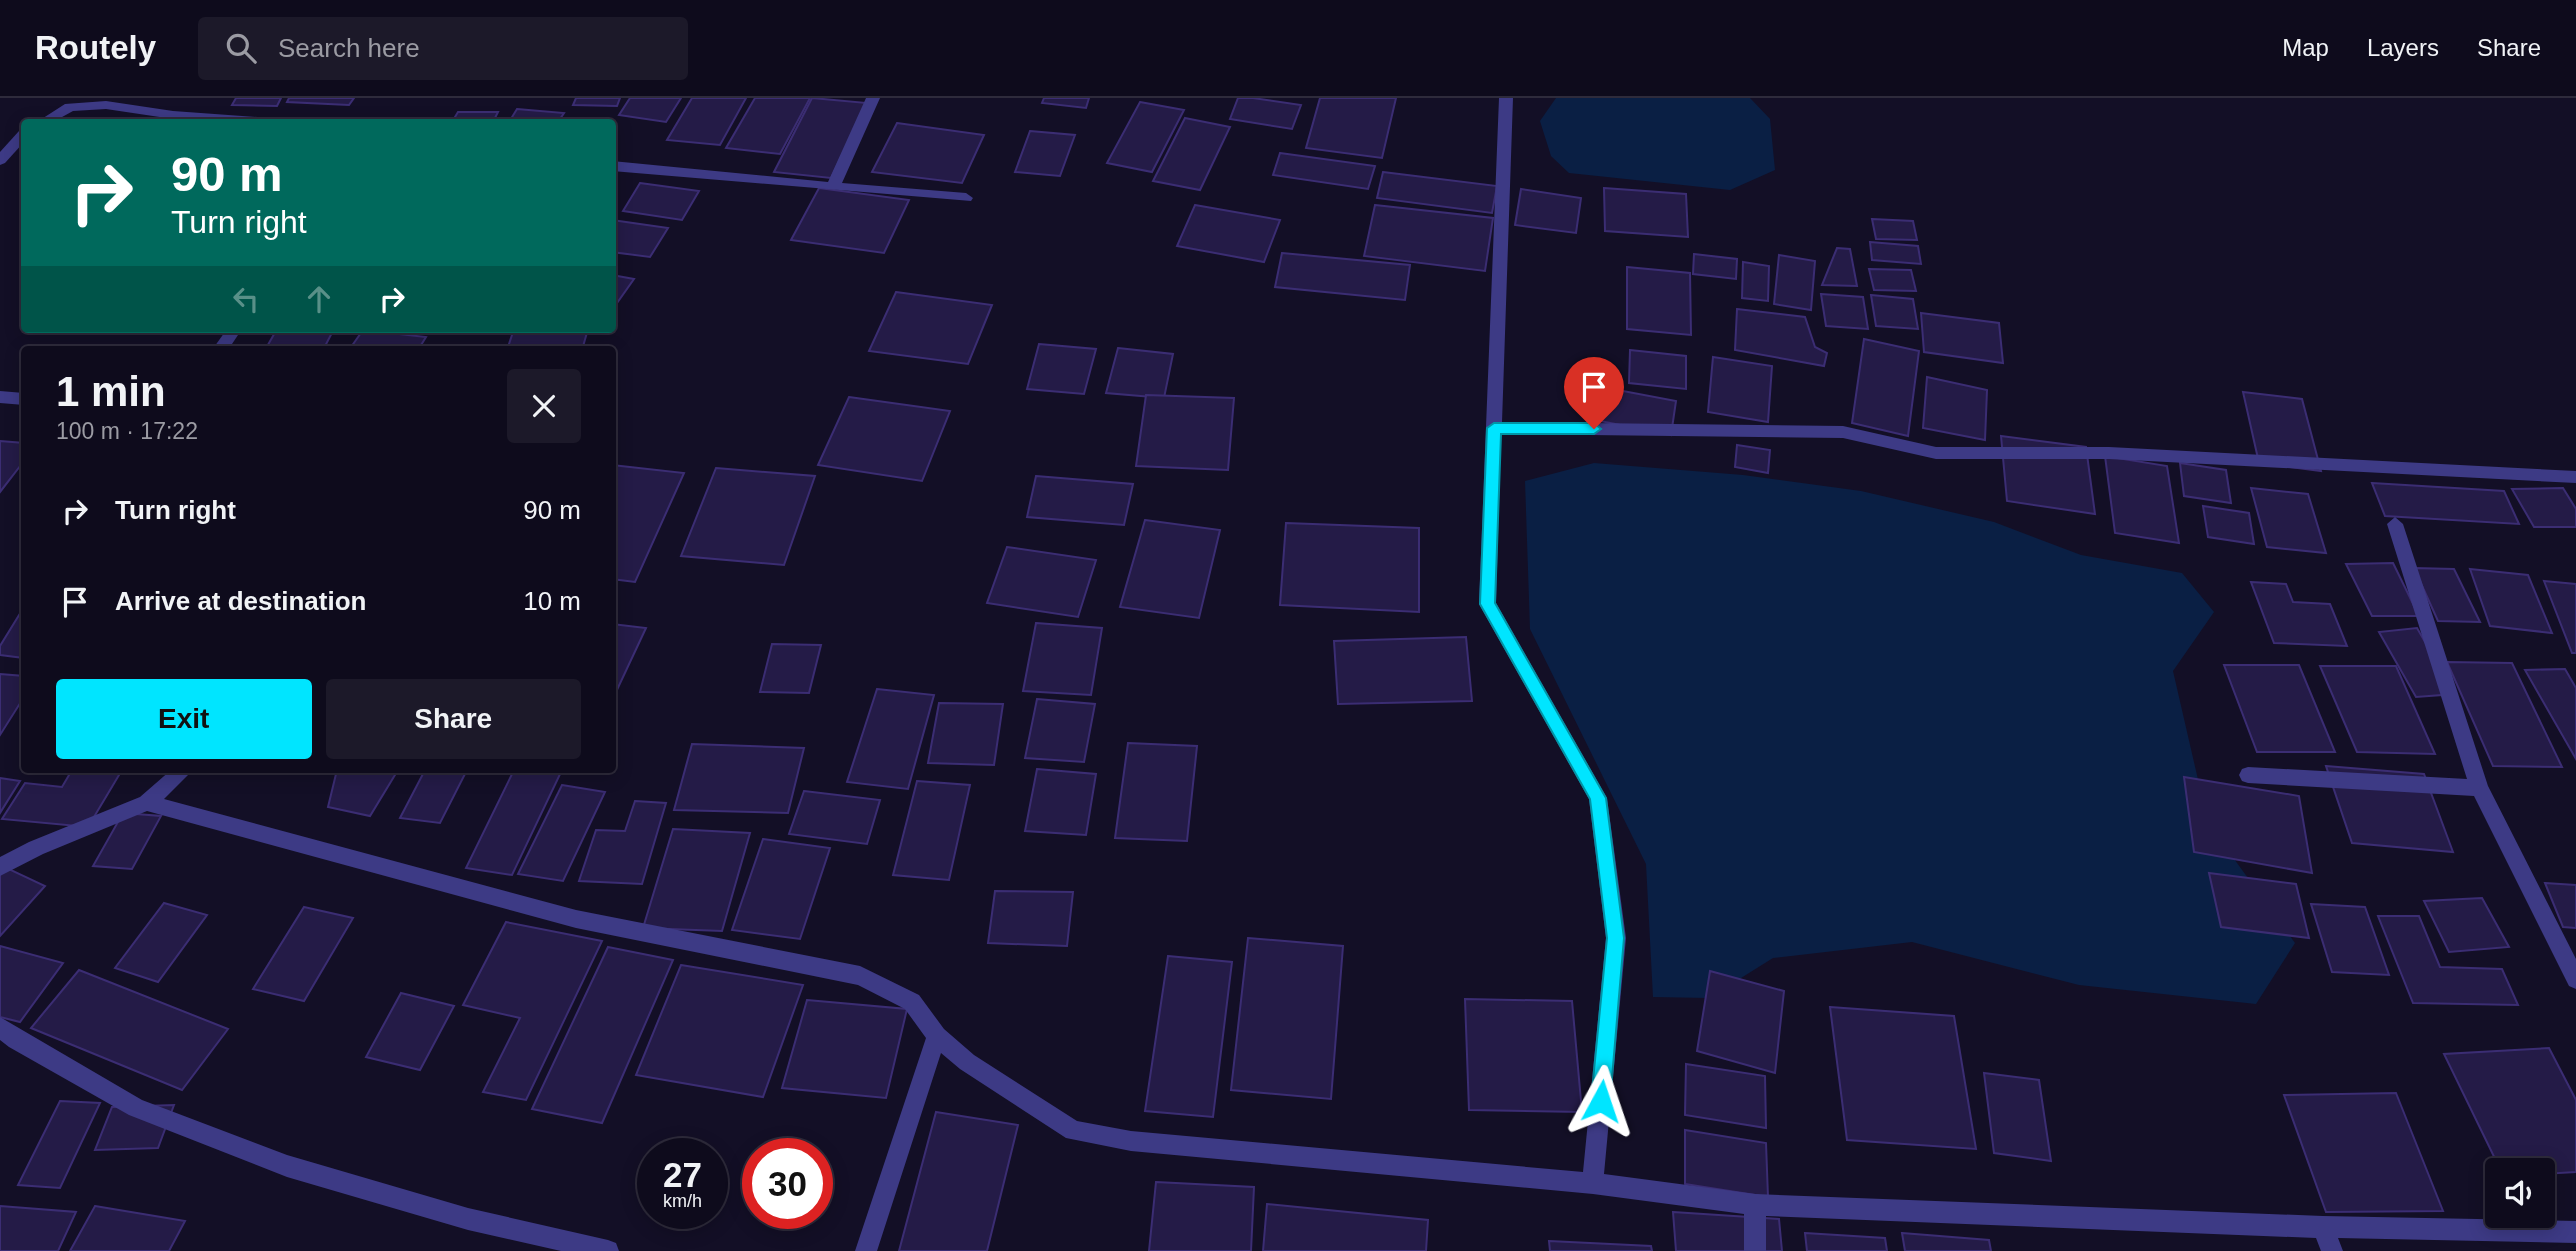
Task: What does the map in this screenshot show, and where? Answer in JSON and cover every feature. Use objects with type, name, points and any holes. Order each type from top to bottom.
[{"type":"street","points":[[833,187],[873,98]]},
{"type":"street","points":[[1506,98],[1488,604],[1598,798],[1616,938],[1593,1183]]},
{"type":"street","points":[[49,119],[71,107],[106,105],[173,115],[229,119]]},
{"type":"street","points":[[0,160],[21,137]]},
{"type":"street","points":[[616,166],[966,198]]},
{"type":"street","points":[[0,397],[21,400]]},
{"type":"street","points":[[1494,428],[1843,432],[1936,453],[2109,453],[2576,477]]},
{"type":"street","points":[[2395,524],[2479,788],[2576,979]]},
{"type":"street","points":[[0,867],[36,848],[148,803],[181,773]]},
{"type":"street","points":[[2248,775],[2479,788]]},
{"type":"street","points":[[148,803],[576,919],[860,976],[912,1002],[937,1036],[967,1062],[1073,1131],[1131,1141],[1593,1183],[1755,1205],[2323,1227],[2576,1232]]},
{"type":"street","points":[[0,1027],[16,1040],[136,1108],[286,1166],[468,1219],[608,1251]]},
{"type":"street","points":[[866,1251],[937,1036]]},
{"type":"street","points":[[1755,1205],[1755,1251]]},
{"type":"street","points":[[2323,1227],[2332,1251]]},
{"type":"water","points":[[1556,98],[1750,98],[1770,119],[1775,170],[1730,190],[1569,173],[1551,156],[1540,121]]},
{"type":"water","points":[[1594,463],[1743,475],[1861,491],[1994,522],[2081,555],[2182,573],[2214,612],[2173,671],[2208,823],[2295,943],[2256,1004],[2079,985],[1912,942],[1773,958],[1709,998],[1653,997],[1646,864],[1530,629],[1525,481]]},
{"type":"building","points":[[236,98],[281,98],[277,106],[232,105]]},
{"type":"building","points":[[289,98],[354,98],[349,105],[287,102]]},
{"type":"building","points":[[576,98],[620,98],[617,106],[573,105]]},
{"type":"building","points":[[630,98],[681,98],[666,122],[619,115]]},
{"type":"building","points":[[692,98],[746,98],[720,145],[667,140]]},
{"type":"building","points":[[755,98],[810,98],[780,154],[726,148]]},
{"type":"building","points":[[812,98],[867,103],[831,178],[774,172]]},
{"type":"building","points":[[1044,98],[1089,98],[1086,108],[1042,103]]},
{"type":"building","points":[[1238,98],[1301,105],[1292,129],[1230,119]]},
{"type":"building","points":[[1320,98],[1396,98],[1382,158],[1306,148]]},
{"type":"building","points":[[1140,102],[1184,110],[1152,172],[1107,163]]},
{"type":"building","points":[[517,109],[564,113],[560,119],[511,119]]},
{"type":"building","points":[[458,112],[498,112],[494,119],[454,119]]},
{"type":"building","points":[[1185,118],[1230,127],[1200,190],[1153,181]]},
{"type":"building","points":[[897,123],[984,135],[962,183],[872,172]]},
{"type":"building","points":[[1030,131],[1075,135],[1060,176],[1015,172]]},
{"type":"building","points":[[1280,153],[1375,166],[1368,189],[1273,175]]},
{"type":"building","points":[[1383,172],[1497,186],[1492,213],[1377,198]]},
{"type":"building","points":[[640,183],[699,191],[682,220],[623,211]]},
{"type":"building","points":[[819,188],[909,200],[884,253],[791,240]]},
{"type":"building","points":[[1604,188],[1686,194],[1688,237],[1605,231]]},
{"type":"building","points":[[1521,189],[1581,198],[1576,233],[1515,225]]},
{"type":"building","points":[[1195,205],[1280,220],[1264,262],[1177,246]]},
{"type":"building","points":[[1375,205],[1493,218],[1485,271],[1364,256]]},
{"type":"building","points":[[1872,219],[1913,221],[1917,240],[1876,239]]},
{"type":"building","points":[[616,221],[668,228],[650,257],[616,253]]},
{"type":"building","points":[[1870,242],[1918,246],[1921,264],[1872,260]]},
{"type":"building","points":[[1837,248],[1850,249],[1857,286],[1822,285]]},
{"type":"building","points":[[1282,253],[1410,265],[1405,300],[1275,287]]},
{"type":"building","points":[[1694,254],[1737,259],[1736,279],[1693,274]]},
{"type":"building","points":[[1779,255],[1815,261],[1811,310],[1774,304]]},
{"type":"building","points":[[1743,262],[1769,266],[1768,301],[1742,298]]},
{"type":"building","points":[[1627,267],[1690,273],[1691,335],[1627,329]]},
{"type":"building","points":[[1869,269],[1911,270],[1916,291],[1874,290]]},
{"type":"building","points":[[616,276],[634,279],[616,304]]},
{"type":"building","points":[[896,292],[992,305],[968,364],[869,351]]},
{"type":"building","points":[[1821,294],[1863,297],[1868,329],[1826,326]]},
{"type":"building","points":[[1871,295],[1913,299],[1918,329],[1876,326]]},
{"type":"building","points":[[1737,309],[1805,317],[1815,347],[1827,353],[1824,366],[1735,350]]},
{"type":"building","points":[[1921,313],[1999,323],[2003,363],[1924,352]]},
{"type":"building","points":[[275,333],[332,333],[325,346],[267,346]]},
{"type":"building","points":[[361,333],[426,337],[420,346],[352,346]]},
{"type":"building","points":[[513,333],[587,333],[583,346],[508,346]]},
{"type":"building","points":[[1864,339],[1919,351],[1908,436],[1852,423]]},
{"type":"building","points":[[1039,344],[1096,349],[1084,394],[1027,389]]},
{"type":"building","points":[[1118,348],[1173,354],[1164,398],[1106,393]]},
{"type":"building","points":[[1630,350],[1686,356],[1686,389],[1629,383]]},
{"type":"building","points":[[1713,357],[1772,366],[1768,422],[1708,412]]},
{"type":"building","points":[[1927,377],[1987,390],[1985,440],[1923,428]]},
{"type":"building","points":[[1607,388],[1676,401],[1671,435],[1600,421]]},
{"type":"building","points":[[2243,392],[2302,399],[2321,471],[2259,463]]},
{"type":"building","points":[[1146,395],[1234,398],[1228,470],[1136,466]]},
{"type":"building","points":[[849,397],[950,411],[922,481],[818,465]]},
{"type":"building","points":[[2001,436],[2086,447],[2095,514],[2007,501]]},
{"type":"building","points":[[0,441],[21,443],[21,465],[0,492]]},
{"type":"building","points":[[1737,445],[1770,450],[1768,473],[1735,467]]},
{"type":"building","points":[[2105,456],[2167,466],[2179,543],[2115,533]]},
{"type":"building","points":[[2180,463],[2226,470],[2231,503],[2184,496]]},
{"type":"building","points":[[616,465],[684,473],[635,582],[616,580]]},
{"type":"building","points":[[716,468],[815,476],[784,565],[681,556]]},
{"type":"building","points":[[1036,476],[1133,484],[1124,525],[1027,517]]},
{"type":"building","points":[[2372,483],[2504,491],[2519,524],[2385,516]]},
{"type":"building","points":[[2251,488],[2308,494],[2326,553],[2267,547]]},
{"type":"building","points":[[2563,488],[2576,509],[2576,527],[2534,527],[2512,489]]},
{"type":"building","points":[[2203,506],[2249,513],[2254,544],[2208,537]]},
{"type":"building","points":[[1145,520],[1220,530],[1199,618],[1120,607]]},
{"type":"building","points":[[1286,523],[1419,528],[1419,612],[1280,605]]},
{"type":"building","points":[[1007,547],[1096,560],[1078,617],[987,603]]},
{"type":"building","points":[[2393,563],[2419,616],[2372,616],[2346,564]]},
{"type":"building","points":[[2414,568],[2454,569],[2480,622],[2438,621]]},
{"type":"building","points":[[2470,569],[2528,575],[2552,633],[2490,626]]},
{"type":"building","points":[[2544,581],[2576,584],[2576,653],[2572,653]]},
{"type":"building","points":[[2251,582],[2286,584],[2293,602],[2330,604],[2347,646],[2274,643]]},
{"type":"building","points":[[21,612],[21,658],[0,655],[0,646]]},
{"type":"building","points":[[1036,623],[1102,628],[1091,695],[1023,691]]},
{"type":"building","points":[[616,624],[646,628],[616,692]]},
{"type":"building","points":[[2417,628],[2455,694],[2416,697],[2379,632]]},
{"type":"building","points":[[1466,637],[1472,701],[1338,704],[1334,641]]},
{"type":"building","points":[[772,644],[821,645],[809,693],[760,692]]},
{"type":"building","points":[[2447,662],[2512,663],[2562,767],[2493,766]]},
{"type":"building","points":[[2224,665],[2299,665],[2335,752],[2257,752]]},
{"type":"building","points":[[2320,666],[2396,666],[2435,754],[2357,752]]},
{"type":"building","points":[[2565,669],[2576,688],[2576,759],[2525,670]]},
{"type":"building","points":[[0,674],[21,676],[21,702],[0,735]]},
{"type":"building","points":[[877,689],[934,695],[908,789],[847,782]]},
{"type":"building","points":[[1037,699],[1095,704],[1084,762],[1025,758]]},
{"type":"building","points":[[939,703],[1003,704],[994,765],[928,763]]},
{"type":"building","points":[[1128,743],[1197,746],[1187,841],[1115,838]]},
{"type":"building","points":[[692,744],[804,748],[788,813],[674,810]]},
{"type":"building","points":[[2326,766],[2424,774],[2453,852],[2352,843]]},
{"type":"building","points":[[1037,769],[1096,774],[1086,835],[1025,831]]},
{"type":"building","points":[[70,773],[120,773],[88,827],[2,819],[25,783],[62,787]]},
{"type":"building","points":[[331,773],[396,773],[370,816],[328,807],[336,774]]},
{"type":"building","points":[[423,773],[465,773],[440,823],[400,818]]},
{"type":"building","points":[[513,773],[561,773],[512,875],[466,868]]},
{"type":"building","points":[[2184,777],[2299,796],[2312,873],[2194,852]]},
{"type":"building","points":[[0,778],[20,781],[0,813]]},
{"type":"building","points":[[917,781],[970,785],[949,880],[893,875]]},
{"type":"building","points":[[562,785],[605,792],[563,881],[518,874]]},
{"type":"building","points":[[804,791],[880,800],[867,844],[789,834]]},
{"type":"building","points":[[635,801],[666,803],[642,884],[579,881],[596,830],[625,831]]},
{"type":"building","points":[[123,813],[161,816],[132,869],[93,866]]},
{"type":"building","points":[[673,829],[750,833],[722,931],[643,928]]},
{"type":"building","points":[[763,839],[830,848],[800,939],[732,930]]},
{"type":"building","points":[[0,865],[45,886],[0,936]]},
{"type":"building","points":[[2209,873],[2296,884],[2309,938],[2221,927]]},
{"type":"building","points":[[2545,883],[2576,885],[2576,928],[2563,927]]},
{"type":"building","points":[[995,891],[1073,892],[1067,946],[988,943]]},
{"type":"building","points":[[2482,898],[2509,947],[2449,952],[2424,901]]},
{"type":"building","points":[[164,903],[207,915],[158,982],[115,968]]},
{"type":"building","points":[[2311,904],[2365,907],[2389,975],[2332,972]]},
{"type":"building","points":[[304,907],[353,918],[304,1001],[253,989]]},
{"type":"building","points":[[2378,916],[2419,916],[2440,967],[2502,969],[2518,1005],[2413,1003]]},
{"type":"building","points":[[506,922],[602,941],[526,1100],[483,1092],[520,1018],[463,1005]]},
{"type":"building","points":[[1248,938],[1343,946],[1331,1099],[1231,1090]]},
{"type":"building","points":[[0,946],[63,963],[20,1022],[0,1017]]},
{"type":"building","points":[[608,947],[673,960],[602,1123],[532,1109]]},
{"type":"building","points":[[1168,956],[1232,962],[1213,1117],[1145,1111]]},
{"type":"building","points":[[681,965],[803,985],[763,1097],[636,1075]]},
{"type":"building","points":[[79,970],[228,1029],[182,1090],[31,1028]]},
{"type":"building","points":[[1710,971],[1784,991],[1775,1073],[1697,1051]]},
{"type":"building","points":[[401,993],[454,1006],[420,1070],[366,1057]]},
{"type":"building","points":[[1465,999],[1572,1001],[1582,1112],[1469,1110]]},
{"type":"building","points":[[807,1000],[907,1009],[886,1098],[782,1088]]},
{"type":"building","points":[[1830,1007],[1954,1016],[1976,1149],[1847,1140]]},
{"type":"building","points":[[2549,1048],[2576,1100],[2576,1172],[2555,1173],[2555,1158],[2495,1158],[2444,1054]]},
{"type":"building","points":[[1686,1064],[1765,1076],[1766,1128],[1685,1115]]},
{"type":"building","points":[[1984,1073],[2039,1080],[2051,1161],[1994,1153]]},
{"type":"building","points":[[2396,1093],[2443,1211],[2326,1212],[2284,1095]]},
{"type":"building","points":[[60,1101],[100,1103],[60,1188],[18,1185]]},
{"type":"building","points":[[174,1105],[158,1148],[95,1150],[112,1107]]},
{"type":"building","points":[[936,1112],[1018,1125],[987,1251],[899,1251]]},
{"type":"building","points":[[1685,1130],[1766,1143],[1768,1197],[1685,1184]]},
{"type":"building","points":[[1156,1182],[1254,1187],[1251,1251],[1149,1251]]},
{"type":"building","points":[[1267,1204],[1428,1220],[1426,1251],[1263,1251]]},
{"type":"building","points":[[0,1206],[76,1212],[58,1251],[0,1251]]},
{"type":"building","points":[[95,1206],[185,1221],[169,1251],[70,1251]]},
{"type":"building","points":[[1673,1212],[1779,1219],[1782,1251],[1676,1251]]},
{"type":"building","points":[[1805,1233],[1885,1238],[1887,1251],[1807,1251]]},
{"type":"building","points":[[1902,1233],[1989,1240],[1991,1251],[1905,1251]]},
{"type":"building","points":[[1549,1241],[1651,1246],[1652,1251],[1550,1251]]},
{"type":"route","points":[[1594,429],[1494,428],[1488,604],[1598,798],[1616,938],[1601,1101]]}]
